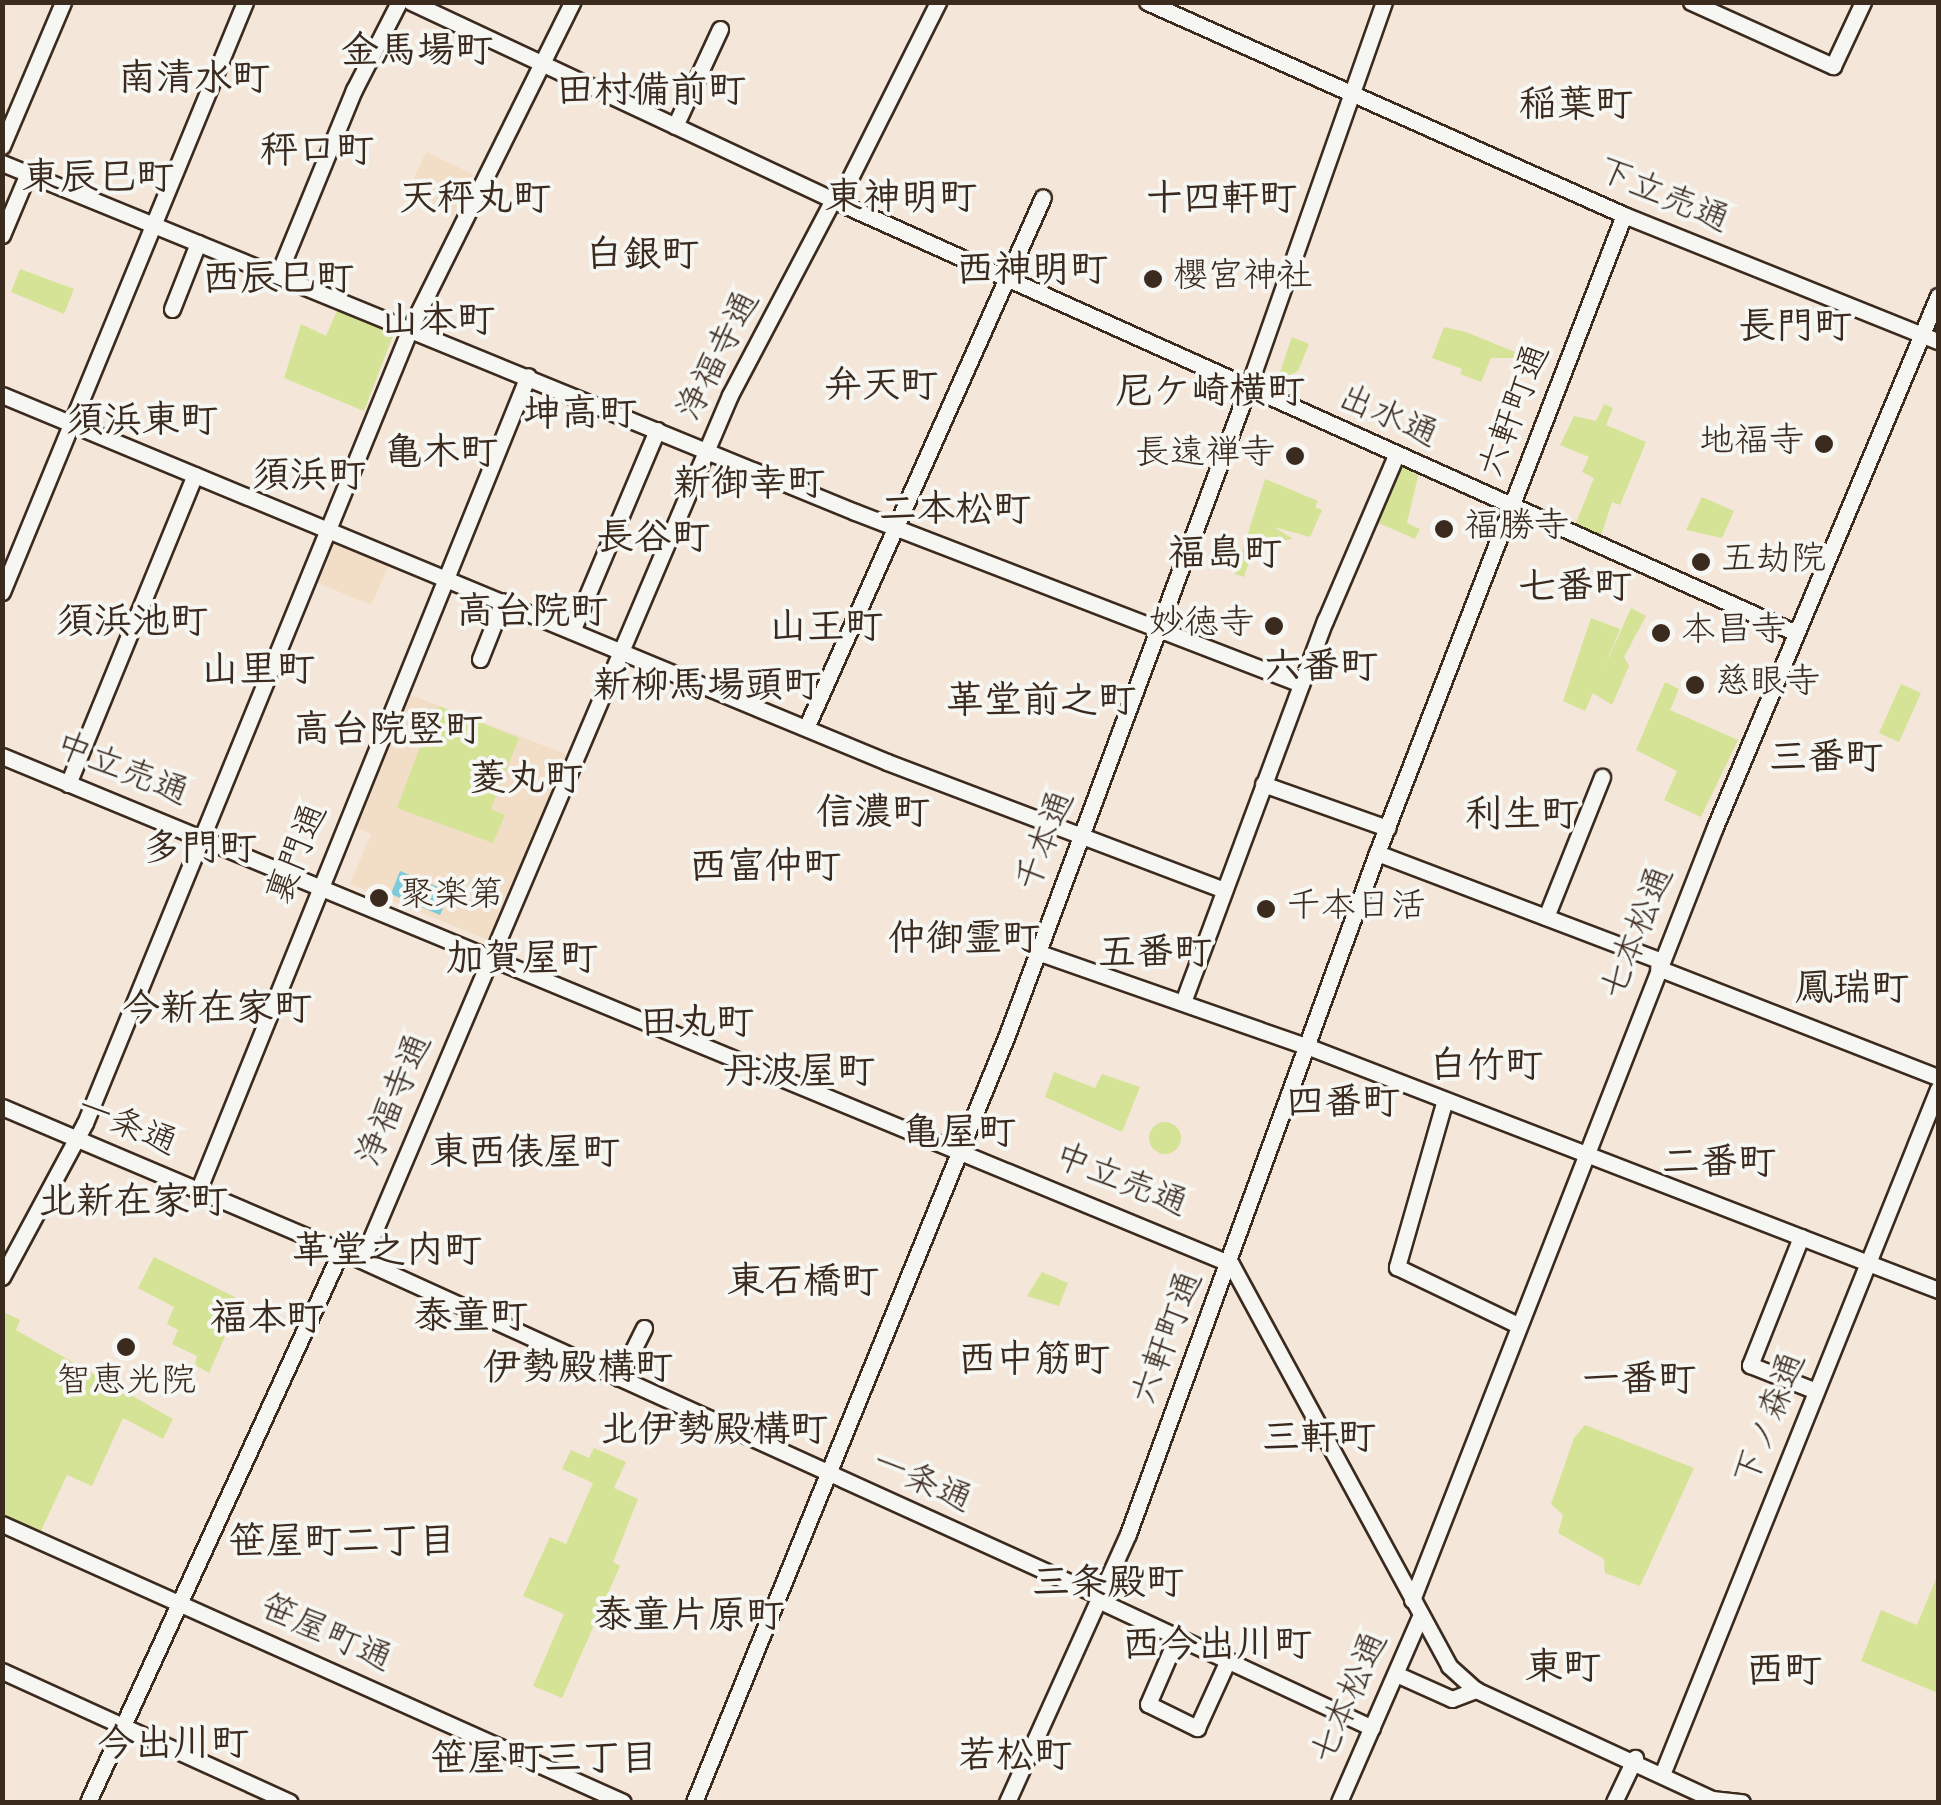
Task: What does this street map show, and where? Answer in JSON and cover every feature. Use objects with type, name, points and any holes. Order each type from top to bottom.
[{"type":"street","points":[[2,146],[64,2]]},
{"type":"street","points":[[2,592],[245,2]]},
{"type":"street","points":[[278,275],[354,90],[400,2]]},
{"type":"street","name":"出水通","points":[[411,2],[835,201],[1796,633]]},
{"type":"street","points":[[2,1277],[75,1140],[410,329],[572,2]]},
{"type":"street","name":"浄福寺通","points":[[362,1260],[707,450],[938,2]]},
{"type":"street","name":"千本通","points":[[694,1802],[962,1151],[1248,388],[1348,92],[1384,2]]},
{"type":"street","points":[[1691,2],[1833,66],[1863,2]]},
{"type":"street","name":"下立売通","points":[[1153,4],[1624,216],[1938,341]]},
{"type":"street","points":[[675,126],[720,28]]},
{"type":"street","points":[[2,163],[897,528],[1301,684]]},
{"type":"street","points":[[2,235],[28,173]]},
{"type":"street","points":[[806,728],[1044,198]]},
{"type":"street","name":"六軒町通","points":[[1008,1802],[1101,1599],[1231,1264],[1377,853],[1624,216]]},
{"type":"street","points":[[172,308],[198,242]]},
{"type":"street","name":"七本松通","points":[[1412,1600],[1659,964],[1938,296]]},
{"type":"street","name":"裏門通","points":[[198,1191],[528,376]]},
{"type":"street","points":[[2,395],[806,728],[1224,890]]},
{"type":"street","points":[[572,630],[656,430]]},
{"type":"street","points":[[1183,1002],[1262,784],[1396,455]]},
{"type":"street","points":[[68,784],[195,475]]},
{"type":"street","points":[[480,660],[503,601]]},
{"type":"street","name":"中立売通","points":[[2,756],[1231,1264]]},
{"type":"street","points":[[1546,917],[1602,777]]},
{"type":"street","points":[[1262,784],[1387,828]]},
{"type":"street","points":[[1377,853],[1938,1076]]},
{"type":"street","points":[[1038,952],[1309,1047],[1444,1103],[1938,1290]]},
{"type":"street","name":"下ノ森通","points":[[1664,1772],[1938,1091]]},
{"type":"street","points":[[1444,1103],[1397,1268],[1518,1325]]},
{"type":"street","name":"一条通","points":[[2,1107],[341,1250],[1101,1599],[1372,1728]]},
{"type":"street","points":[[1801,1237],[1750,1365],[1816,1390]]},
{"type":"street","points":[[88,1802],[341,1250]]},
{"type":"street","points":[[1231,1264],[1419,1619],[1449,1666],[1476,1690],[1635,1758],[1713,1801],[1742,1802]]},
{"type":"street","points":[[619,1378],[644,1328]]},
{"type":"street","name":"笹屋町通","points":[[2,1524],[623,1802]]},
{"type":"street","name":"七本松通","points":[[1339,1802],[1419,1619]]},
{"type":"street","points":[[1178,1637],[1148,1704],[1197,1728],[1228,1660]]},
{"type":"street","points":[[2,1671],[290,1802]]},
{"type":"street","points":[[1396,1674],[1452,1699],[1476,1690]]},
{"type":"street","points":[[1614,1802],[1635,1758]]},
{"type":"shaded area","points":[[426,152],[473,174],[453,216],[431,206],[435,193],[412,183]]},
{"type":"shaded area","points":[[342,542],[390,562],[371,605],[318,583],[334,544]]},
{"type":"shaded area","points":[[405,693],[574,757],[491,941],[350,884],[371,834],[349,824]]},
{"type":"green space","points":[[20,269],[74,289],[64,314],[11,292]]},
{"type":"green space","points":[[339,306],[394,333],[364,411],[284,378],[301,324],[326,336]]},
{"type":"green space","points":[[1444,327],[1530,358],[1491,358],[1481,382],[1460,374],[1462,369],[1432,358]]},
{"type":"green space","points":[[1292,337],[1309,344],[1298,371],[1279,380],[1272,395]]},
{"type":"green space","points":[[1604,404],[1613,408],[1606,425],[1646,442],[1620,505],[1612,502],[1600,539],[1574,528],[1594,478],[1582,472],[1589,457],[1560,445],[1574,416],[1596,421]]},
{"type":"green space","points":[[1399,464],[1419,472],[1407,523],[1420,529],[1415,539],[1374,521]]},
{"type":"green space","points":[[1265,479],[1318,501],[1315,507],[1322,510],[1310,537],[1274,527],[1293,539],[1255,544],[1244,577],[1235,574]]},
{"type":"green space","points":[[1702,497],[1734,511],[1722,538],[1686,530]]},
{"type":"green space","points":[[1631,608],[1646,616],[1624,657],[1629,666],[1612,705],[1593,693],[1585,711],[1563,701],[1591,618],[1620,629],[1605,666]]},
{"type":"green space","points":[[1665,682],[1679,689],[1670,710],[1738,740],[1701,817],[1664,800],[1677,771],[1636,750]]},
{"type":"green space","points":[[1901,684],[1921,693],[1899,742],[1879,733]]},
{"type":"green space","points":[[442,707],[519,738],[491,809],[505,815],[493,843],[397,808],[435,708]]},
{"type":"green space","points":[[1054,1072],[1095,1088],[1102,1074],[1140,1087],[1122,1132],[1045,1097]]},
{"type":"green space","points":[[1165,1122],[1177,1126],[1181,1138],[1177,1150],[1165,1154],[1153,1150],[1149,1138],[1153,1126]]},
{"type":"green space","points":[[154,1257],[241,1300],[209,1373],[195,1365],[197,1356],[172,1344],[178,1330],[167,1324],[174,1307],[138,1288]]},
{"type":"green space","points":[[1042,1272],[1068,1283],[1059,1306],[1027,1296]]},
{"type":"green space","points":[[3,1312],[20,1320],[16,1330],[173,1419],[163,1439],[123,1418],[92,1486],[67,1475],[39,1535],[3,1519]]},
{"type":"green space","points":[[1585,1425],[1694,1468],[1640,1586],[1605,1573],[1604,1559],[1558,1533],[1563,1515],[1551,1504],[1574,1438]]},
{"type":"green space","points":[[594,1448],[626,1462],[614,1488],[638,1499],[613,1562],[620,1566],[562,1698],[533,1686],[564,1614],[523,1596],[550,1537],[566,1544],[593,1483],[562,1469],[571,1450],[589,1458]]},
{"type":"green space","points":[[1938,1574],[1938,1693],[1861,1661],[1881,1610],[1917,1625]]},
{"type":"water","points":[[400,871],[450,892],[440,915],[391,894]]},
{"type":"place","name":"櫻宮神社","points":[[1153,279]]},
{"type":"place","name":"地福寺","points":[[1824,444]]},
{"type":"place","name":"長遠禅寺","points":[[1295,456]]},
{"type":"place","name":"福勝寺","points":[[1444,529]]},
{"type":"place","name":"五劫院","points":[[1701,562]]},
{"type":"place","name":"妙徳寺","points":[[1274,626]]},
{"type":"place","name":"本昌寺","points":[[1661,633]]},
{"type":"place","name":"慈眼寺","points":[[1695,685]]},
{"type":"place","name":"聚楽第","points":[[379,898]]},
{"type":"place","name":"千本日活","points":[[1266,909]]},
{"type":"place","name":"智恵光院","points":[[126,1347]]},
{"type":"district","name":"金馬場町","points":[[417,55]]},
{"type":"district","name":"南清水町","points":[[194,83]]},
{"type":"district","name":"田村備前町","points":[[651,95]]},
{"type":"district","name":"稲葉町","points":[[1576,109]]},
{"type":"district","name":"秤口町","points":[[317,155]]},
{"type":"district","name":"東辰巳町","points":[[98,182]]},
{"type":"district","name":"東神明町","points":[[901,202]]},
{"type":"district","name":"天秤丸町","points":[[475,203]]},
{"type":"district","name":"十四軒町","points":[[1221,203]]},
{"type":"district","name":"白銀町","points":[[642,259]]},
{"type":"district","name":"西神明町","points":[[1032,274]]},
{"type":"district","name":"西辰巳町","points":[[278,283]]},
{"type":"district","name":"山本町","points":[[438,325]]},
{"type":"district","name":"長門町","points":[[1795,331]]},
{"type":"district","name":"弁天町","points":[[881,390]]},
{"type":"district","name":"尼ケ崎横町","points":[[1210,396]]},
{"type":"district","name":"坤高町","points":[[580,418]]},
{"type":"district","name":"須浜東町","points":[[142,425]]},
{"type":"district","name":"亀木町","points":[[441,457]]},
{"type":"district","name":"須浜町","points":[[309,480]]},
{"type":"district","name":"新御幸町","points":[[749,488]]},
{"type":"district","name":"二本松町","points":[[955,514]]},
{"type":"district","name":"長谷町","points":[[653,542]]},
{"type":"district","name":"福島町","points":[[1225,558]]},
{"type":"district","name":"七番町","points":[[1575,591]]},
{"type":"district","name":"高台院町","points":[[532,616]]},
{"type":"district","name":"須浜池町","points":[[132,626]]},
{"type":"district","name":"山王町","points":[[826,631]]},
{"type":"district","name":"六番町","points":[[1321,671]]},
{"type":"district","name":"山里町","points":[[258,674]]},
{"type":"district","name":"新柳馬場頭町","points":[[707,690]]},
{"type":"district","name":"革堂前之町","points":[[1041,705]]},
{"type":"district","name":"高台院竪町","points":[[388,734]]},
{"type":"district","name":"三番町","points":[[1826,762]]},
{"type":"district","name":"菱丸町","points":[[526,783]]},
{"type":"district","name":"信濃町","points":[[873,817]]},
{"type":"district","name":"利生町","points":[[1522,819]]},
{"type":"district","name":"多門町","points":[[200,853]]},
{"type":"district","name":"西富仲町","points":[[765,871]]},
{"type":"district","name":"仲御霊町","points":[[964,943]]},
{"type":"district","name":"五番町","points":[[1155,957]]},
{"type":"district","name":"加賀屋町","points":[[522,963]]},
{"type":"district","name":"鳳瑞町","points":[[1852,993]]},
{"type":"district","name":"今新在家町","points":[[217,1013]]},
{"type":"district","name":"田丸町","points":[[697,1027]]},
{"type":"district","name":"白竹町","points":[[1486,1070]]},
{"type":"district","name":"丹波屋町","points":[[799,1076]]},
{"type":"district","name":"四番町","points":[[1343,1107]]},
{"type":"district","name":"亀屋町","points":[[959,1137]]},
{"type":"district","name":"東西俵屋町","points":[[525,1157]]},
{"type":"district","name":"二番町","points":[[1719,1167]]},
{"type":"district","name":"北新在家町","points":[[133,1206]]},
{"type":"district","name":"革堂之内町","points":[[387,1255]]},
{"type":"district","name":"東石橋町","points":[[803,1286]]},
{"type":"district","name":"泰童町","points":[[471,1321]]},
{"type":"district","name":"福本町","points":[[267,1323]]},
{"type":"district","name":"西中筋町","points":[[1034,1364]]},
{"type":"district","name":"伊勢殿構町","points":[[578,1372]]},
{"type":"district","name":"一番町","points":[[1639,1384]]},
{"type":"district","name":"北伊勢殿構町","points":[[714,1434]]},
{"type":"district","name":"三軒町","points":[[1319,1442]]},
{"type":"district","name":"笹屋町二丁目","points":[[342,1546]]},
{"type":"district","name":"三条殿町","points":[[1108,1587]]},
{"type":"district","name":"泰童片原町","points":[[689,1620]]},
{"type":"district","name":"西今出川町","points":[[1217,1649]]},
{"type":"district","name":"東町","points":[[1563,1672]]},
{"type":"district","name":"西町","points":[[1784,1675]]},
{"type":"district","name":"今出川町","points":[[173,1748]]},
{"type":"district","name":"若松町","points":[[1015,1760]]},
{"type":"district","name":"笹屋町三丁目","points":[[544,1763]]}]
